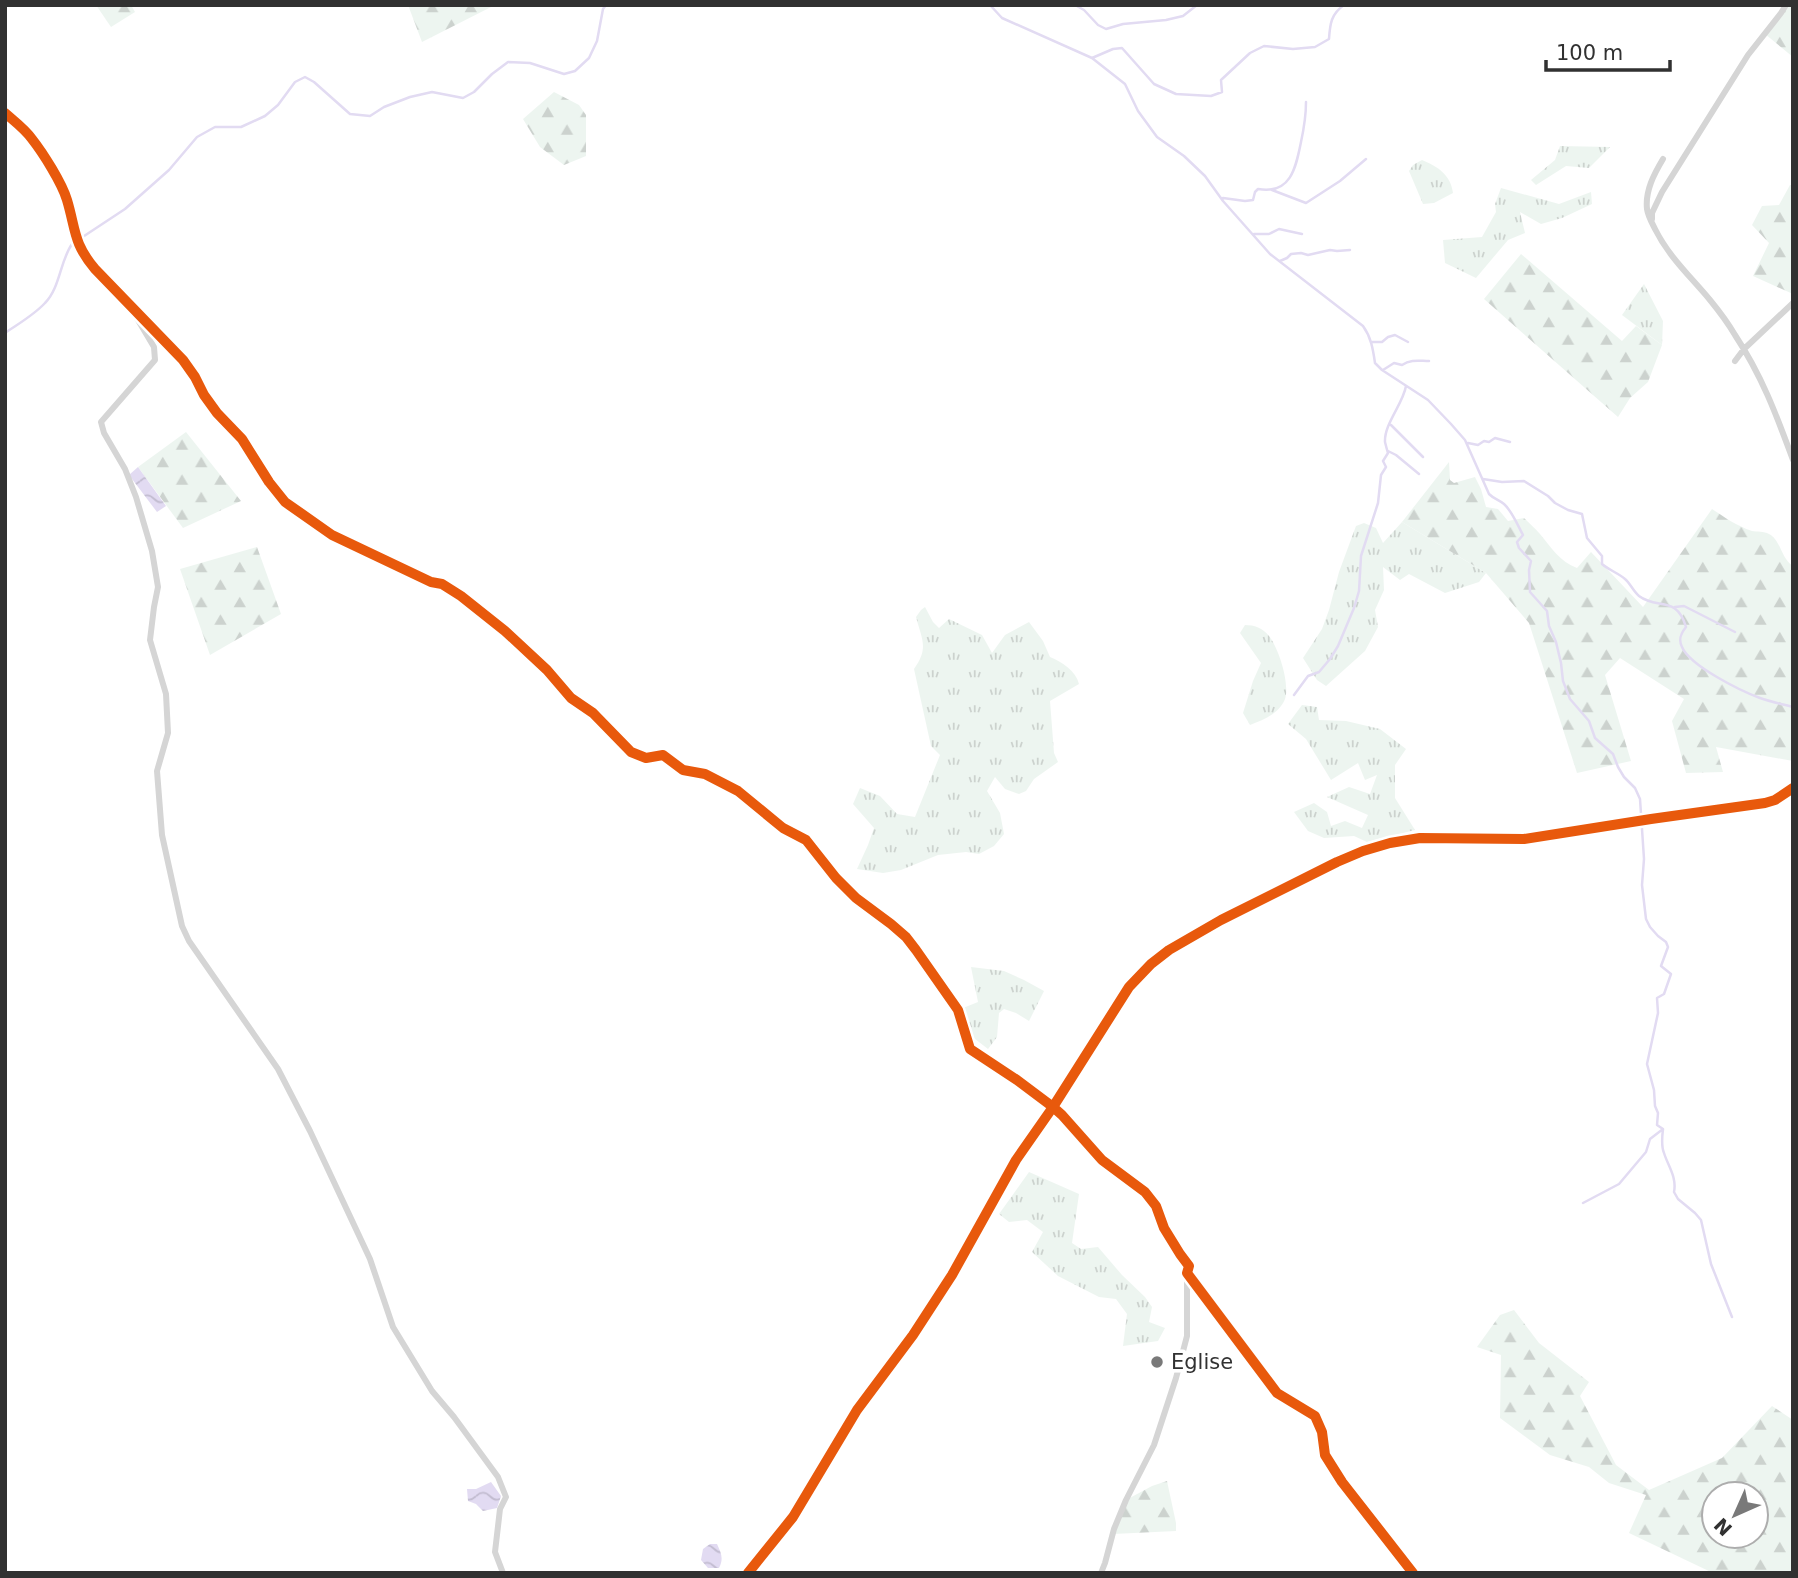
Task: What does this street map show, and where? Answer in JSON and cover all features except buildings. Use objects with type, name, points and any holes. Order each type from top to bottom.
[{"type":"street","points":[[1654,226],[1651,213],[1662,192],[1748,55],[1786,5]]},
{"type":"street","points":[[5,113],[32,139],[60,185],[83,255],[183,360],[204,396],[242,439],[285,502],[332,535],[358,549],[431,582],[442,584],[461,596],[524,648],[572,698],[593,713],[631,752],[646,758],[663,755],[683,770],[705,774],[738,791],[783,828],[806,840],[856,898],[906,937],[958,1010],[970,1049],[1053,1107],[1102,1160],[1145,1192],[1156,1206],[1164,1228],[1189,1266],[1187,1336],[1154,1445],[1126,1500],[1101,1573]]},
{"type":"street","points":[[1663,159],[1647,194],[1647,211],[1664,247],[1711,301],[1755,366],[1793,460]]},
{"type":"street","points":[[1735,361],[1744,349],[1793,303]]},
{"type":"street","points":[[131,307],[154,347],[155,360],[101,422],[136,497],[152,551],[158,587],[150,640],[166,694],[168,733],[157,771],[162,835],[182,926],[189,941],[278,1069],[370,1259],[393,1327],[432,1391],[498,1478],[506,1497],[500,1509],[495,1552],[503,1573]]},
{"type":"street","points":[[748,1573],[793,1517],[857,1410],[913,1335],[952,1275],[1016,1160],[1129,987],[1169,950],[1212,925],[1363,851],[1420,838],[1513,840],[1765,803],[1793,788]]},
{"type":"street","points":[[1187,1273],[1278,1393],[1315,1416],[1322,1432],[1325,1455],[1342,1482],[1413,1573]]},
{"type":"green space","points":[[96,5],[131,5],[135,12],[111,27]]},
{"type":"green space","points":[[408,5],[495,5],[422,42]]},
{"type":"green space","points":[[1786,5],[1793,5],[1793,57],[1765,34]]},
{"type":"green space","points":[[554,92],[579,105],[586,115],[586,156],[564,165],[540,147],[523,119]]},
{"type":"green space","points":[[1560,146],[1610,147],[1589,168],[1566,166],[1536,185],[1531,180],[1555,160]]},
{"type":"green space","points":[[1422,160],[1442,172],[1453,193],[1434,203],[1423,204],[1409,171]]},
{"type":"green space","points":[[1790,185],[1793,185],[1793,294],[1753,276],[1769,243],[1752,225],[1762,206],[1779,205]]},
{"type":"green space","points":[[1501,188],[1559,204],[1591,192],[1592,204],[1541,224],[1520,212],[1525,233],[1508,240],[1476,278],[1445,263],[1443,240],[1482,237],[1496,212],[1495,204]]},
{"type":"green space","points":[[1521,254],[1622,341],[1636,326],[1662,345],[1648,382],[1630,398],[1618,417],[1484,299]]},
{"type":"green space","points":[[1644,284],[1663,321],[1662,345],[1622,315]]},
{"type":"green space","points":[[186,432],[241,501],[183,528],[138,467]]},
{"type":"green space","points":[[1449,462],[1450,480],[1454,483],[1475,477],[1486,507],[1498,509],[1508,521],[1524,518],[1561,558],[1577,568],[1591,552],[1643,607],[1712,509],[1741,527],[1773,537],[1793,566],[1793,761],[1716,747],[1723,772],[1686,773],[1672,721],[1684,699],[1620,658],[1605,675],[1631,761],[1577,773],[1529,623],[1486,573],[1402,522]]},
{"type":"green space","points":[[1402,522],[1486,573],[1479,582],[1445,593],[1409,574],[1400,580],[1383,567],[1384,590],[1375,610],[1378,627],[1365,651],[1326,686],[1317,680],[1303,658],[1322,629],[1356,526],[1364,523],[1376,528],[1383,543]]},
{"type":"green space","points":[[257,547],[281,614],[210,655],[180,569]]},
{"type":"green space","points":[[925,607],[939,628],[949,619],[982,635],[992,653],[1005,635],[1029,622],[1043,641],[1050,657],[1068,667],[1079,684],[1050,701],[1054,753],[1058,762],[1034,779],[1026,791],[1019,794],[1005,789],[995,777],[987,791],[1000,813],[1004,834],[994,846],[979,854],[966,852],[938,855],[901,870],[883,873],[857,869],[874,828],[853,804],[860,788],[880,796],[897,814],[915,817],[940,755],[931,746],[914,669],[923,649],[916,617]]},
{"type":"green space","points":[[1245,625],[1258,628],[1269,636],[1280,658],[1286,685],[1285,699],[1279,709],[1250,725],[1243,713],[1261,663],[1240,633]]},
{"type":"green space","points":[[1302,705],[1317,707],[1319,720],[1346,721],[1380,729],[1406,749],[1395,765],[1395,798],[1415,830],[1367,842],[1354,836],[1324,838],[1308,831],[1294,812],[1314,803],[1327,812],[1331,826],[1345,821],[1362,828],[1368,815],[1327,797],[1349,787],[1370,794],[1377,775],[1365,780],[1358,763],[1331,780],[1306,739],[1288,724]]},
{"type":"green space","points":[[971,967],[1004,971],[1044,991],[1029,1021],[1004,1009],[999,1013],[997,1037],[988,1049],[966,1032],[958,1010],[978,1002]]},
{"type":"green space","points":[[1029,1172],[1079,1194],[1072,1243],[1081,1249],[1098,1247],[1145,1297],[1152,1307],[1149,1322],[1165,1328],[1158,1341],[1123,1346],[1127,1314],[1116,1299],[1099,1297],[1058,1276],[1032,1252],[1043,1232],[1027,1220],[1009,1222],[999,1214]]},
{"type":"green space","points":[[1514,1310],[1539,1343],[1589,1382],[1580,1396],[1616,1465],[1649,1490],[1722,1458],[1772,1406],[1793,1420],[1793,1573],[1713,1573],[1629,1533],[1646,1495],[1609,1483],[1589,1467],[1550,1455],[1500,1418],[1501,1355],[1477,1347],[1500,1315]]},
{"type":"green space","points":[[1167,1481],[1176,1531],[1113,1534],[1126,1500]]},
{"type":"water","points":[[138,467],[166,506],[157,512],[129,475]]},
{"type":"water","points":[[491,1482],[501,1496],[497,1508],[483,1511],[468,1501],[467,1489],[476,1489]]},
{"type":"water","points":[[710,1544],[717,1544],[720,1550],[722,1558],[719,1568],[708,1568],[701,1560],[703,1549]]},
{"type":"waterway","points":[[5,333],[36,311],[50,297],[72,244],[125,209],[169,170],[197,137],[215,127],[241,127],[265,116],[278,105],[295,82],[305,77],[350,114],[370,116],[384,107],[432,92],[463,98],[474,92],[508,62],[530,63],[564,74],[575,71],[589,58],[597,41],[606,5]]},
{"type":"waterway","points":[[990,5],[1002,18],[1092,58],[1125,84],[1138,111],[1157,137],[1184,156],[1205,176],[1223,201],[1270,254],[1363,326],[1370,339],[1375,363],[1382,370],[1428,400],[1451,424],[1465,440],[1489,494],[1504,504],[1515,519],[1523,535],[1517,542],[1519,548],[1531,561],[1530,592],[1547,611],[1563,681],[1570,699],[1589,721],[1595,738],[1613,754],[1618,767],[1635,788],[1640,799],[1644,859],[1642,885],[1646,919],[1650,927],[1666,942],[1668,947],[1661,966],[1671,974],[1664,994],[1657,998],[1658,1013],[1647,1064],[1658,1113],[1657,1125],[1663,1129],[1662,1147],[1673,1176],[1674,1192],[1701,1220],[1711,1264],[1732,1317]]},
{"type":"waterway","points":[[1075,5],[1106,29],[1123,24],[1183,16],[1197,5]]},
{"type":"waterway","points":[[1092,58],[1122,48],[1154,84],[1176,94],[1211,96],[1222,92],[1221,80],[1250,53],[1264,46],[1293,49],[1315,47],[1329,39],[1332,20],[1344,5]]},
{"type":"waterway","points":[[1223,198],[1253,200],[1258,189],[1269,190],[1285,183],[1297,161],[1306,102]]},
{"type":"waterway","points":[[1272,190],[1306,203],[1340,181],[1366,159]]},
{"type":"waterway","points":[[1254,234],[1269,234],[1279,229],[1302,234]]},
{"type":"waterway","points":[[1280,261],[1291,254],[1308,255],[1330,250],[1350,250]]},
{"type":"waterway","points":[[1371,342],[1382,342],[1395,335],[1408,342]]},
{"type":"waterway","points":[[1383,370],[1394,363],[1402,365],[1412,361],[1429,361]]},
{"type":"waterway","points":[[1294,695],[1308,676],[1319,672],[1330,659],[1354,608],[1359,591],[1361,556],[1378,503],[1381,475],[1386,467],[1383,461],[1388,453],[1385,435],[1406,386]]},
{"type":"waterway","points":[[1391,425],[1423,457]]},
{"type":"waterway","points":[[1468,443],[1478,445],[1495,438],[1510,442]]},
{"type":"waterway","points":[[1388,451],[1419,474]]},
{"type":"waterway","points":[[1483,479],[1524,481],[1555,503],[1582,514],[1587,538],[1602,556],[1602,564],[1625,579],[1639,596],[1672,607],[1682,617],[1686,627],[1681,636],[1681,644],[1695,662],[1741,690],[1793,707]]},
{"type":"waterway","points":[[1675,607],[1684,606],[1735,632]]},
{"type":"waterway","points":[[1583,1203],[1619,1184],[1646,1152],[1650,1139],[1663,1129]]},
{"type":"cycle path","points":[[5,113],[29,135],[57,177],[65,193],[76,236],[88,260],[183,360],[204,395],[242,439],[285,502],[332,535],[431,582],[442,584],[461,596],[505,631],[547,670],[571,698],[593,713],[631,752],[646,758],[663,755],[683,770],[705,774],[738,791],[783,828],[806,840],[856,898],[906,937],[958,1010],[970,1049],[1053,1107],[1102,1160],[1145,1192],[1156,1206],[1164,1228],[1189,1266],[1187,1273],[1277,1393],[1315,1416],[1322,1432],[1325,1455],[1342,1482],[1413,1573]]},
{"type":"cycle path","points":[[748,1573],[793,1517],[857,1410],[913,1335],[952,1275],[1016,1160],[1129,987],[1169,950],[1221,920],[1337,862],[1390,843],[1420,838],[1524,839],[1765,803],[1793,788]]},
{"type":"place","name":"Eglise","points":[[1157,1362]]}]
